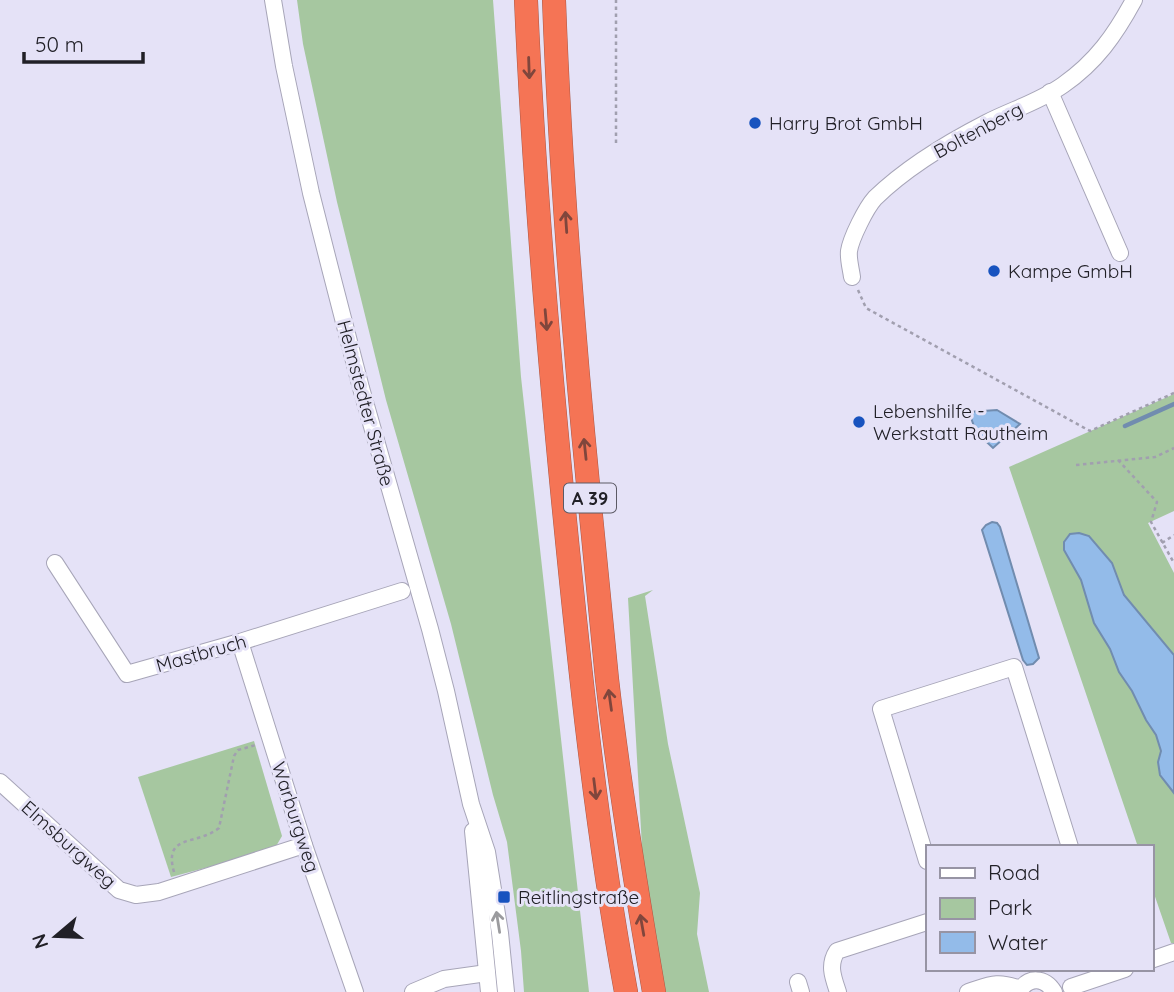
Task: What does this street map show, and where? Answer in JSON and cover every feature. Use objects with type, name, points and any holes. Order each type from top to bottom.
[{"type":"highway","name":"A 39","points":[[527,0],[530,96],[540,242],[562,496],[598,822],[626,992]]},
{"type":"highway","name":"A 39","points":[[554,0],[570,280],[606,667],[654,992]]},
{"type":"highway","points":[[615,992],[617,944]]},
{"type":"street","name":"Helmstedter Straße","points":[[273,0],[311,193],[361,388],[430,629],[471,804],[487,852],[500,933],[505,991]]},
{"type":"street","name":"Boltenberg","points":[[852,277],[849,252],[860,222],[874,200],[938,149],[1061,86],[1093,61],[1117,31],[1134,0]]},
{"type":"street","points":[[1050,92],[1120,253]]},
{"type":"street","name":"Mastbruch","points":[[55,563],[127,674],[402,591]]},
{"type":"street","name":"Warburgweg","points":[[240,642],[304,845],[355,992]]},
{"type":"street","points":[[926,858],[881,709],[1014,667],[1069,845]]},
{"type":"street","name":"Elmsburgweg","points":[[0,782],[119,890],[136,895],[159,892],[304,845]]},
{"type":"street","name":"Helmstedter Straße","points":[[471,804],[489,992]]},
{"type":"street","points":[[838,992],[831,969],[832,958],[837,951],[926,922]]},
{"type":"street","points":[[1153,959],[1174,952]]},
{"type":"street","points":[[1071,988],[1119,971]]},
{"type":"street","points":[[413,992],[444,979],[487,973],[505,991]]},
{"type":"street","points":[[968,992],[996,984],[1006,984],[1019,991],[1024,984],[1036,980],[1048,983],[1054,992]]},
{"type":"path","points":[[616,0],[616,143]]},
{"type":"path","points":[[852,277],[866,308],[1090,431],[1174,393]]},
{"type":"path","points":[[1076,464],[1155,457],[1174,448]]},
{"type":"path","points":[[1118,460],[1157,502],[1151,522],[1174,564]]},
{"type":"path","points":[[1162,543],[1174,535]]},
{"type":"path","points":[[178,886],[170,858],[173,849],[219,828],[234,756],[238,750],[271,740]]},
{"type":"green space","points":[[297,0],[493,0],[521,377],[589,992],[524,992],[507,842],[451,624],[386,400],[337,202],[303,44]]},
{"type":"green space","points":[[1174,394],[1174,511],[1148,523],[1174,573],[1174,655],[1124,595],[1112,563],[1064,550],[1081,580],[1094,623],[1156,735],[1161,751],[1158,762],[1160,775],[1174,793],[1174,943],[1171,943],[1153,891],[1153,845],[1137,845],[1009,467]]},
{"type":"green space","points":[[653,590],[645,596],[668,744],[700,893],[697,934],[709,992],[664,992],[643,865],[628,598]]},
{"type":"green space","points":[[254,741],[282,836],[275,848],[171,877],[138,777]]},
{"type":"water","points":[[997,410],[1020,424],[993,448],[976,432],[969,412]]},
{"type":"water","points":[[992,522],[1000,527],[1039,658],[1033,664],[1027,665],[1023,660],[982,530]]},
{"type":"water","points":[[1070,534],[1089,536],[1112,563],[1124,595],[1174,655],[1174,793],[1160,775],[1158,762],[1161,751],[1156,735],[1094,623],[1081,580],[1064,550],[1064,542]]},
{"type":"waterway","points":[[1125,426],[1174,404]]},
{"type":"place","name":"Harry Brot GmbH","points":[[755,123]]},
{"type":"place","name":"Kampe GmbH","points":[[994,271]]},
{"type":"place","name":"Lebenshilfe - Werkstatt Rautheim","points":[[859,422]]},
{"type":"place","name":"Reitlingstraße","points":[[504,897]]}]
